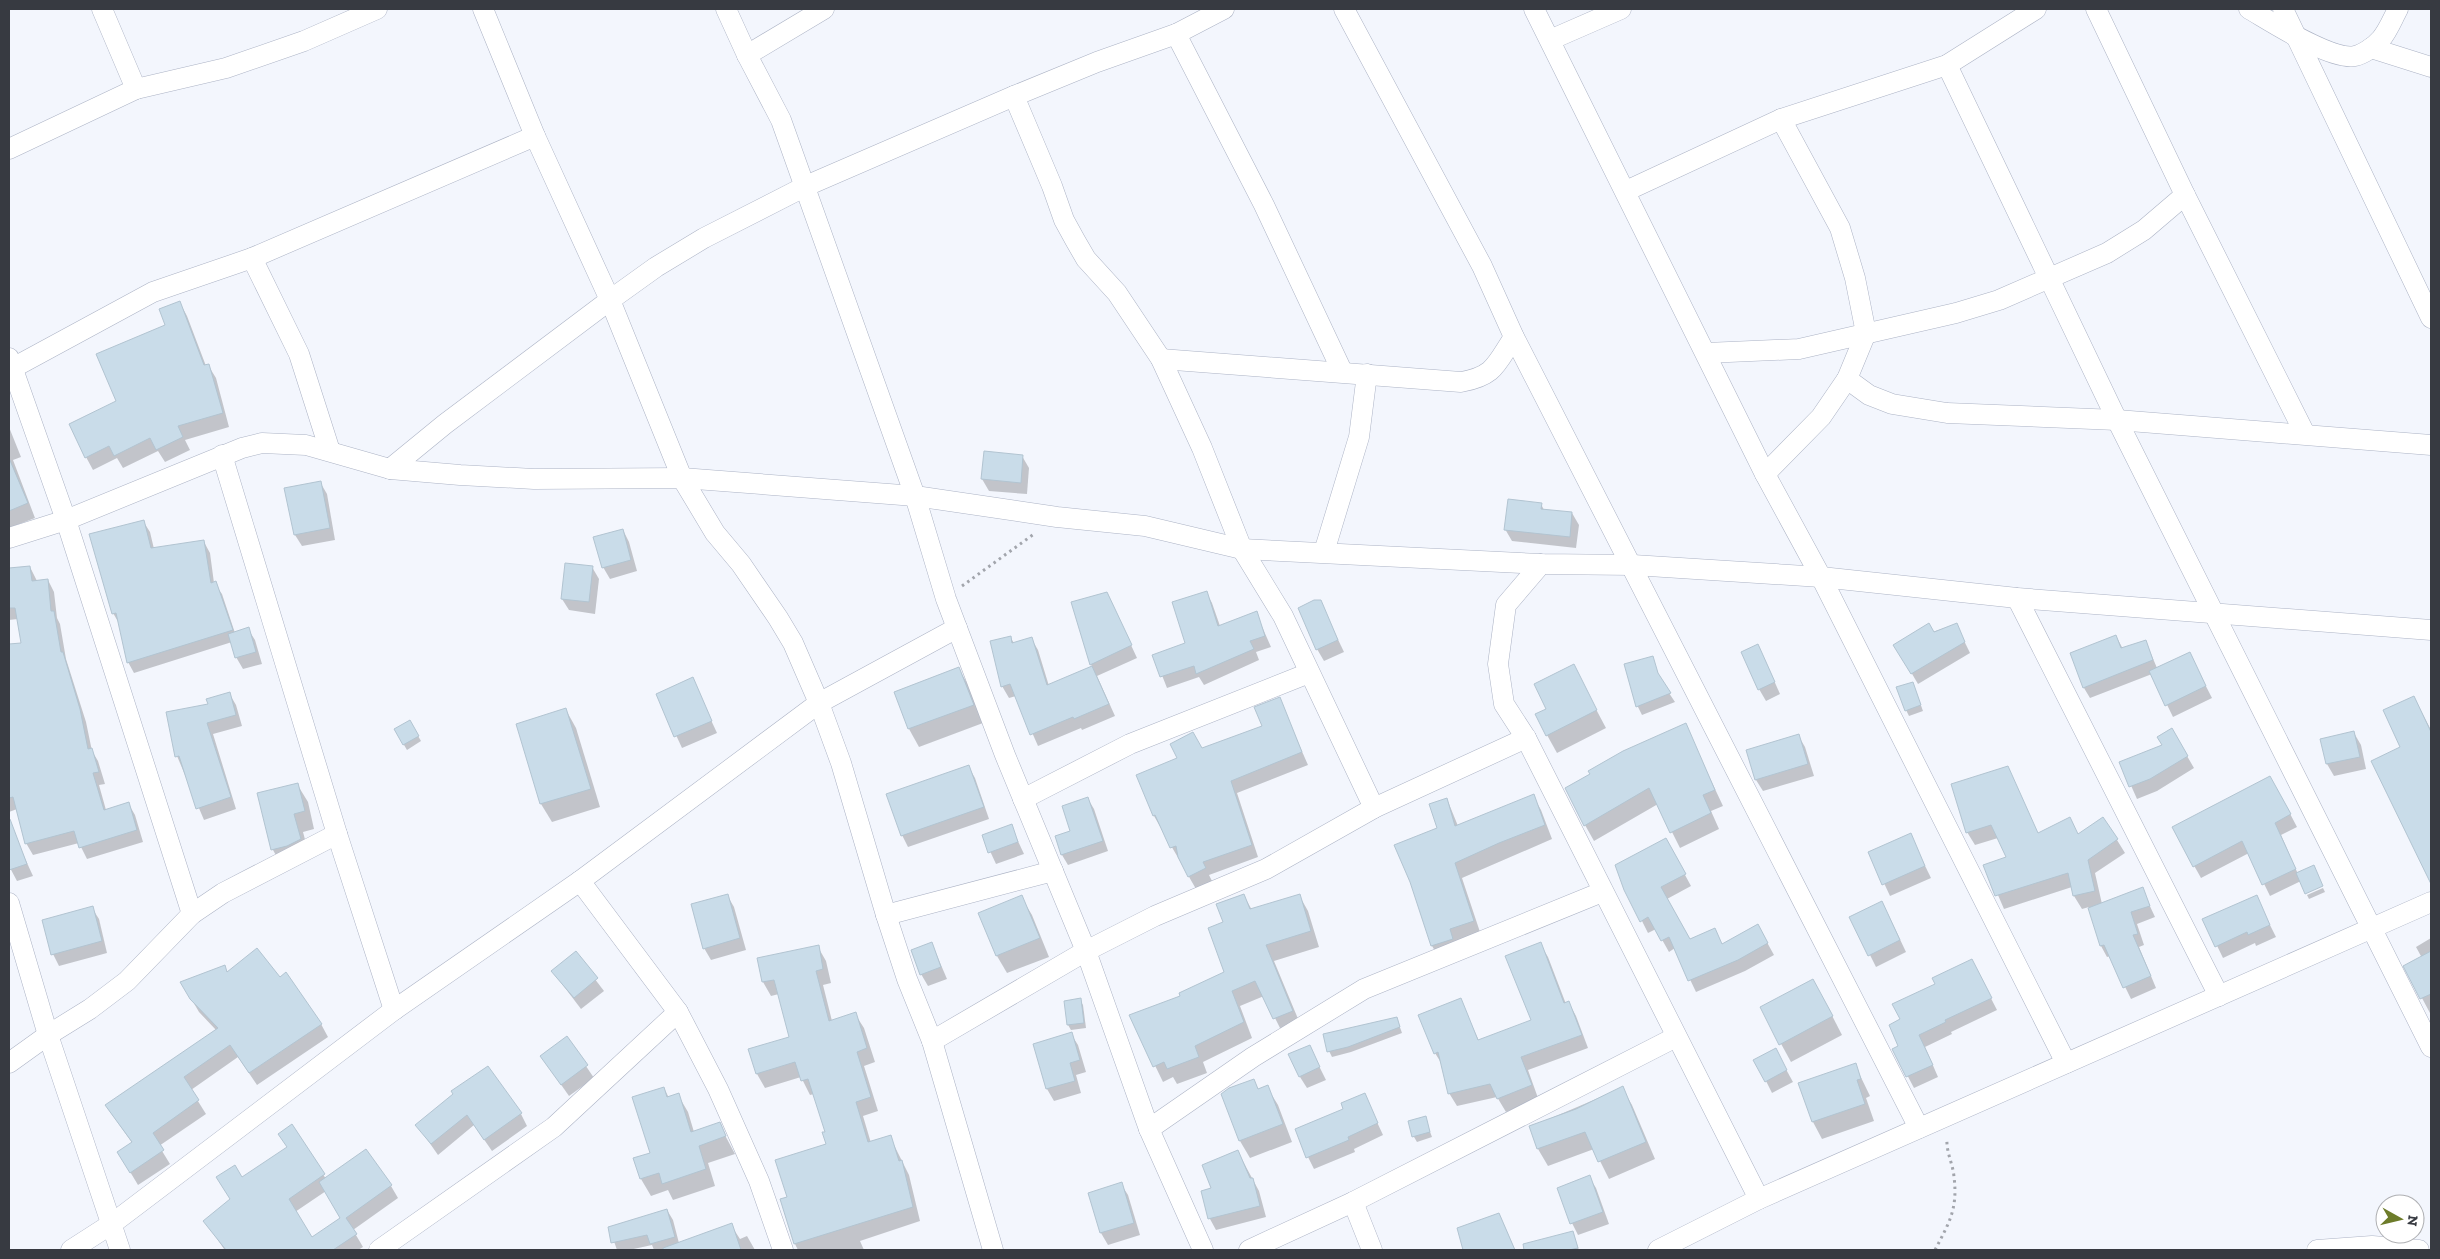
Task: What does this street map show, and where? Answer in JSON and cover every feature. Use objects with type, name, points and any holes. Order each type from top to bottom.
[{"type":"street","points":[[102,9],[136,89]]},
{"type":"street","points":[[9,149],[136,89],[226,68],[304,41],[377,9]]},
{"type":"street","points":[[483,9],[535,136],[610,300],[682,478],[715,534],[741,564],[778,618],[793,643],[819,703],[841,763],[907,979],[932,1041],[993,1250]]},
{"type":"street","points":[[726,9],[747,55],[781,120],[915,496],[957,628],[1023,799],[1086,951],[1149,1129],[1203,1250]]},
{"type":"street","points":[[747,55],[824,9]]},
{"type":"street","points":[[390,469],[445,424],[610,300],[656,267],[704,238],[806,186],[1014,96],[1097,62],[1176,34],[1224,9]]},
{"type":"street","points":[[1344,9],[1477,258],[1514,337],[1919,1128]]},
{"type":"street","points":[[1534,9],[1765,474],[1821,577],[2066,1063]]},
{"type":"street","points":[[1550,40],[1621,9]]},
{"type":"street","points":[[1626,191],[1781,119],[1947,65],[2036,9]]},
{"type":"street","points":[[2096,9],[2185,195],[2305,434]]},
{"type":"street","points":[[2249,9],[2297,38],[2330,51],[2353,56],[2371,48],[2381,38],[2398,9]]},
{"type":"street","points":[[2283,9],[2431,318]]},
{"type":"street","points":[[1176,34],[1264,205],[1342,371]]},
{"type":"street","points":[[2371,48],[2431,66]]},
{"type":"street","points":[[1947,65],[2117,420],[2216,614],[2431,1047]]},
{"type":"street","points":[[1014,96],[1052,186],[1064,220],[1075,240],[1086,259],[1118,293],[1161,359],[1202,448],[1242,549],[1283,616],[1374,808]]},
{"type":"street","points":[[1765,474],[1821,417],[1847,379],[1866,333],[1855,278],[1840,228],[1781,119]]},
{"type":"street","points":[[192,914],[66,520],[10,366],[153,292],[252,258],[535,136]]},
{"type":"street","points":[[1706,353],[1799,349],[1956,313],[1999,300],[2115,249],[2144,230],[2185,195]]},
{"type":"street","points":[[252,258],[299,354],[330,451]]},
{"type":"street","points":[[1161,359],[1342,371],[1461,382],[1480,378],[1490,372],[1514,337]]},
{"type":"street","points":[[1324,552],[1359,437],[1368,374]]},
{"type":"street","points":[[1847,379],[1869,395],[1892,404],[1946,413],[2117,420],[2431,445]]},
{"type":"street","points":[[9,538],[66,520],[222,455],[262,444],[306,445],[390,469],[534,479],[682,478],[915,496],[1057,517],[1145,526],[1242,549],[1541,564],[1632,565],[1821,577],[2017,598],[2431,630]]},
{"type":"street","points":[[222,455],[337,834],[394,1010]]},
{"type":"street","points":[[1541,564],[1506,605],[1498,664],[1504,704],[1526,738],[1602,892],[1759,1199]]},
{"type":"street","points":[[2017,598],[2219,996]]},
{"type":"street","points":[[71,1250],[113,1223],[394,1010],[580,882],[819,703],[957,628]]},
{"type":"street","points":[[1023,799],[1130,744],[1309,674]]},
{"type":"street","points":[[932,1041],[1086,951],[1155,916],[1266,869],[1374,808],[1526,738]]},
{"type":"street","points":[[9,1063],[48,1035],[90,1009],[127,981],[192,914],[223,892],[337,834]]},
{"type":"street","points":[[886,915],[1053,871]]},
{"type":"street","points":[[580,882],[678,1012],[718,1089],[759,1181],[783,1250]]},
{"type":"street","points":[[1149,1129],[1253,1057],[1364,989],[1602,892]]},
{"type":"street","points":[[1658,1250],[1759,1199],[2431,902]]},
{"type":"street","points":[[9,904],[48,1035],[113,1223],[120,1250]]},
{"type":"street","points":[[379,1250],[554,1127],[678,1012]]},
{"type":"street","points":[[1249,1250],[1353,1202],[1676,1037]]},
{"type":"street","points":[[1353,1202],[1372,1250]]},
{"type":"street","points":[[2317,1250],[2372,1246],[2419,1250]]},
{"type":"path","points":[[946,598],[1057,517]]},
{"type":"path","points":[[1935,1250],[1954,1214],[1954,1177],[1946,1145],[1950,1115]]},
{"type":"building","points":[[180,301],[204,365],[209,364],[223,413],[178,426],[183,437],[156,450],[150,438],[114,456],[109,446],[85,458],[69,424],[116,401],[96,354],[165,325],[159,309]]},
{"type":"building","points":[[984,451],[1023,455],[1021,483],[981,479]]},
{"type":"building","points":[[9,458],[28,503],[9,511]]},
{"type":"building","points":[[321,481],[330,528],[294,535],[284,488]]},
{"type":"building","points":[[1508,499],[1542,503],[1541,509],[1572,512],[1570,537],[1504,530]]},
{"type":"building","points":[[144,520],[151,548],[204,540],[211,583],[216,581],[233,630],[127,663],[116,613],[112,614],[89,534]]},
{"type":"building","points":[[623,529],[631,560],[602,568],[593,537]]},
{"type":"building","points":[[565,563],[593,566],[589,602],[561,599]]},
{"type":"building","points":[[30,566],[32,581],[48,579],[51,611],[54,611],[61,652],[63,652],[80,709],[88,749],[92,748],[99,772],[93,773],[104,810],[129,802],[137,830],[79,848],[74,831],[25,844],[13,797],[9,798],[9,644],[21,643],[15,608],[9,608],[9,568]]},
{"type":"building","points":[[1207,591],[1218,626],[1257,611],[1265,636],[1250,641],[1254,649],[1196,674],[1194,666],[1160,677],[1152,655],[1185,643],[1172,602]]},
{"type":"building","points":[[1107,592],[1132,645],[1090,665],[1071,602]]},
{"type":"building","points":[[1314,600],[1321,600],[1338,640],[1316,650],[1298,608]]},
{"type":"building","points":[[1929,623],[1934,632],[1957,623],[1965,642],[1911,674],[1893,645]]},
{"type":"building","points":[[249,627],[256,652],[235,658],[228,634]]},
{"type":"building","points":[[2116,635],[2121,648],[2146,640],[2153,660],[2083,688],[2070,653]]},
{"type":"building","points":[[1011,636],[1012,643],[1032,637],[1047,685],[1092,666],[1109,704],[1030,735],[1010,684],[1001,687],[990,641]]},
{"type":"building","points":[[1758,644],[1775,682],[1758,690],[1741,652]]},
{"type":"building","points":[[2190,652],[2206,686],[2165,706],[2149,671]]},
{"type":"building","points":[[1653,656],[1658,673],[1671,693],[1636,707],[1624,664]]},
{"type":"building","points":[[1574,664],[1597,710],[1546,736],[1535,714],[1546,709],[1534,684]]},
{"type":"building","points":[[959,667],[974,705],[908,729],[894,692]]},
{"type":"building","points":[[693,677],[712,721],[674,737],[656,694]]},
{"type":"building","points":[[1913,682],[1921,705],[1905,711],[1896,687]]},
{"type":"building","points":[[230,692],[236,715],[207,723],[231,797],[196,809],[179,756],[175,757],[166,712],[208,704],[206,699]]},
{"type":"building","points":[[2414,696],[2431,732],[2431,884],[2371,761],[2400,747],[2383,710]]},
{"type":"building","points":[[1280,697],[1302,752],[1231,781],[1252,845],[1203,862],[1206,868],[1188,877],[1178,857],[1176,846],[1170,848],[1155,815],[1153,816],[1136,775],[1177,758],[1170,744],[1193,732],[1202,748],[1262,726],[1254,707]]},
{"type":"building","points":[[566,708],[591,789],[540,804],[516,724]]},
{"type":"building","points":[[410,720],[419,736],[403,745],[394,729]]},
{"type":"building","points":[[1686,723],[1715,790],[1703,795],[1711,813],[1670,833],[1649,788],[1584,826],[1565,788],[1590,774],[1588,771],[1623,751]]},
{"type":"building","points":[[2172,728],[2188,756],[2150,779],[2129,787],[2119,762],[2162,745],[2157,737]]},
{"type":"building","points":[[2354,731],[2360,757],[2326,764],[2320,739]]},
{"type":"building","points":[[1799,734],[1808,764],[1755,780],[1746,750]]},
{"type":"building","points":[[969,765],[984,807],[901,836],[886,794]]},
{"type":"building","points":[[2008,766],[2038,833],[2070,817],[2078,834],[2103,817],[2118,839],[2088,860],[2095,891],[2073,896],[2068,873],[1995,896],[1983,865],[2006,857],[1991,825],[1966,833],[1951,784]]},
{"type":"building","points":[[2270,776],[2291,814],[2275,823],[2296,869],[2262,885],[2242,841],[2193,867],[2172,827]]},
{"type":"building","points":[[298,783],[305,811],[294,814],[301,839],[287,846],[271,850],[257,793]]},
{"type":"building","points":[[1534,794],[1545,825],[1455,863],[1474,921],[1450,929],[1453,939],[1431,946],[1410,882],[1394,845],[1437,828],[1429,804],[1447,798],[1455,826]]},
{"type":"building","points":[[1088,797],[1103,841],[1061,855],[1055,836],[1070,831],[1062,806]]},
{"type":"building","points":[[9,820],[27,864],[9,870]]},
{"type":"building","points":[[1012,824],[1018,842],[988,853],[982,835]]},
{"type":"building","points":[[1911,833],[1925,866],[1882,885],[1868,852]]},
{"type":"building","points":[[1666,838],[1686,874],[1661,887],[1690,939],[1715,928],[1722,944],[1758,924],[1768,943],[1738,960],[1688,981],[1669,937],[1661,941],[1648,917],[1640,922],[1624,890],[1615,865]]},
{"type":"building","points":[[2314,865],[2323,886],[2305,894],[2296,873]]},
{"type":"building","points":[[2143,887],[2150,906],[2131,912],[2138,934],[2133,935],[2151,976],[2123,988],[2104,945],[2100,946],[2088,908]]},
{"type":"building","points":[[728,894],[740,938],[703,949],[691,904]]},
{"type":"building","points":[[1244,894],[1250,909],[1300,894],[1311,931],[1266,945],[1293,1011],[1273,1019],[1255,981],[1232,991],[1244,1022],[1195,1046],[1199,1057],[1167,1069],[1164,1062],[1153,1067],[1129,1015],[1180,996],[1179,993],[1224,972],[1208,928],[1223,922],[1216,904]]},
{"type":"building","points":[[1022,895],[1040,938],[996,956],[978,913]]},
{"type":"building","points":[[2257,895],[2270,925],[2248,935],[2247,932],[2215,947],[2202,919]]},
{"type":"building","points":[[1882,901],[1900,940],[1868,956],[1849,917]]},
{"type":"building","points":[[93,906],[102,941],[51,955],[42,920]]},
{"type":"building","points":[[932,942],[941,967],[920,975],[911,950]]},
{"type":"building","points":[[1541,942],[1564,1003],[1569,1001],[1582,1035],[1521,1057],[1532,1085],[1497,1099],[1490,1084],[1448,1094],[1438,1052],[1434,1054],[1418,1015],[1461,998],[1478,1040],[1531,1020],[1505,956]]},
{"type":"building","points":[[819,945],[823,969],[816,971],[829,1021],[856,1012],[867,1048],[857,1052],[871,1097],[856,1102],[868,1142],[891,1135],[899,1161],[902,1160],[913,1207],[794,1244],[780,1199],[787,1197],[775,1160],[826,1144],[822,1132],[825,1132],[808,1079],[801,1081],[795,1062],[756,1074],[748,1049],[789,1037],[774,980],[762,982],[757,958]]},
{"type":"building","points":[[257,948],[280,977],[286,972],[322,1024],[249,1073],[230,1045],[184,1077],[199,1100],[153,1133],[164,1150],[130,1173],[117,1152],[132,1142],[105,1105],[218,1028],[190,999],[180,982],[225,965],[227,972]]},
{"type":"building","points":[[576,951],[598,978],[574,998],[551,971]]},
{"type":"building","points":[[2431,951],[2431,994],[2420,999],[2403,966]]},
{"type":"building","points":[[1972,959],[1992,998],[1945,1020],[1946,1022],[1919,1035],[1933,1065],[1906,1077],[1892,1049],[1898,1046],[1889,1025],[1900,1019],[1892,1004],[1935,984],[1932,978]]},
{"type":"building","points":[[1813,979],[1833,1016],[1779,1045],[1760,1007]]},
{"type":"building","points":[[1081,998],[1084,1023],[1067,1025],[1064,1001]]},
{"type":"building","points":[[1397,1017],[1400,1027],[1348,1047],[1327,1052],[1323,1034]]},
{"type":"building","points":[[1072,1032],[1080,1060],[1070,1063],[1075,1081],[1046,1089],[1033,1044]]},
{"type":"building","points":[[567,1036],[588,1065],[561,1085],[540,1056]]},
{"type":"building","points":[[1310,1045],[1320,1067],[1299,1077],[1288,1054]]},
{"type":"building","points":[[1776,1048],[1787,1070],[1765,1082],[1753,1060]]},
{"type":"building","points":[[1856,1063],[1861,1079],[1857,1080],[1865,1104],[1812,1122],[1798,1083]]},
{"type":"building","points":[[488,1066],[522,1113],[484,1140],[467,1115],[431,1144],[415,1125],[453,1094],[451,1091]]},
{"type":"building","points":[[1254,1079],[1258,1089],[1268,1085],[1283,1124],[1239,1141],[1221,1094],[1229,1088]]},
{"type":"building","points":[[1623,1086],[1646,1142],[1598,1162],[1585,1132],[1537,1149],[1529,1126],[1576,1109]]},
{"type":"building","points":[[664,1087],[667,1097],[679,1093],[691,1132],[720,1122],[726,1136],[699,1146],[706,1169],[662,1184],[659,1173],[640,1179],[633,1158],[650,1153],[632,1097]]},
{"type":"building","points":[[1365,1093],[1378,1123],[1348,1137],[1349,1140],[1306,1158],[1295,1129],[1343,1109],[1341,1103]]},
{"type":"building","points":[[1426,1116],[1430,1132],[1412,1137],[1408,1121]]},
{"type":"building","points":[[292,1124],[325,1174],[289,1199],[312,1237],[340,1218],[319,1182],[366,1149],[392,1185],[346,1218],[357,1234],[333,1250],[226,1250],[203,1221],[230,1199],[216,1177],[235,1165],[242,1177],[287,1147],[278,1134]]},
{"type":"building","points":[[1238,1150],[1250,1178],[1253,1178],[1260,1206],[1208,1219],[1201,1191],[1211,1188],[1202,1165]]},
{"type":"building","points":[[1590,1175],[1603,1212],[1570,1224],[1557,1188]]},
{"type":"building","points":[[1122,1182],[1134,1223],[1100,1233],[1088,1193]]},
{"type":"building","points":[[667,1209],[675,1237],[650,1244],[647,1235],[611,1243],[608,1227]]},
{"type":"building","points":[[1499,1213],[1515,1250],[1463,1250],[1457,1228]]},
{"type":"building","points":[[732,1223],[741,1250],[663,1250],[663,1248]]},
{"type":"building","points":[[1573,1231],[1578,1248],[1569,1250],[1524,1250],[1523,1244]]}]
